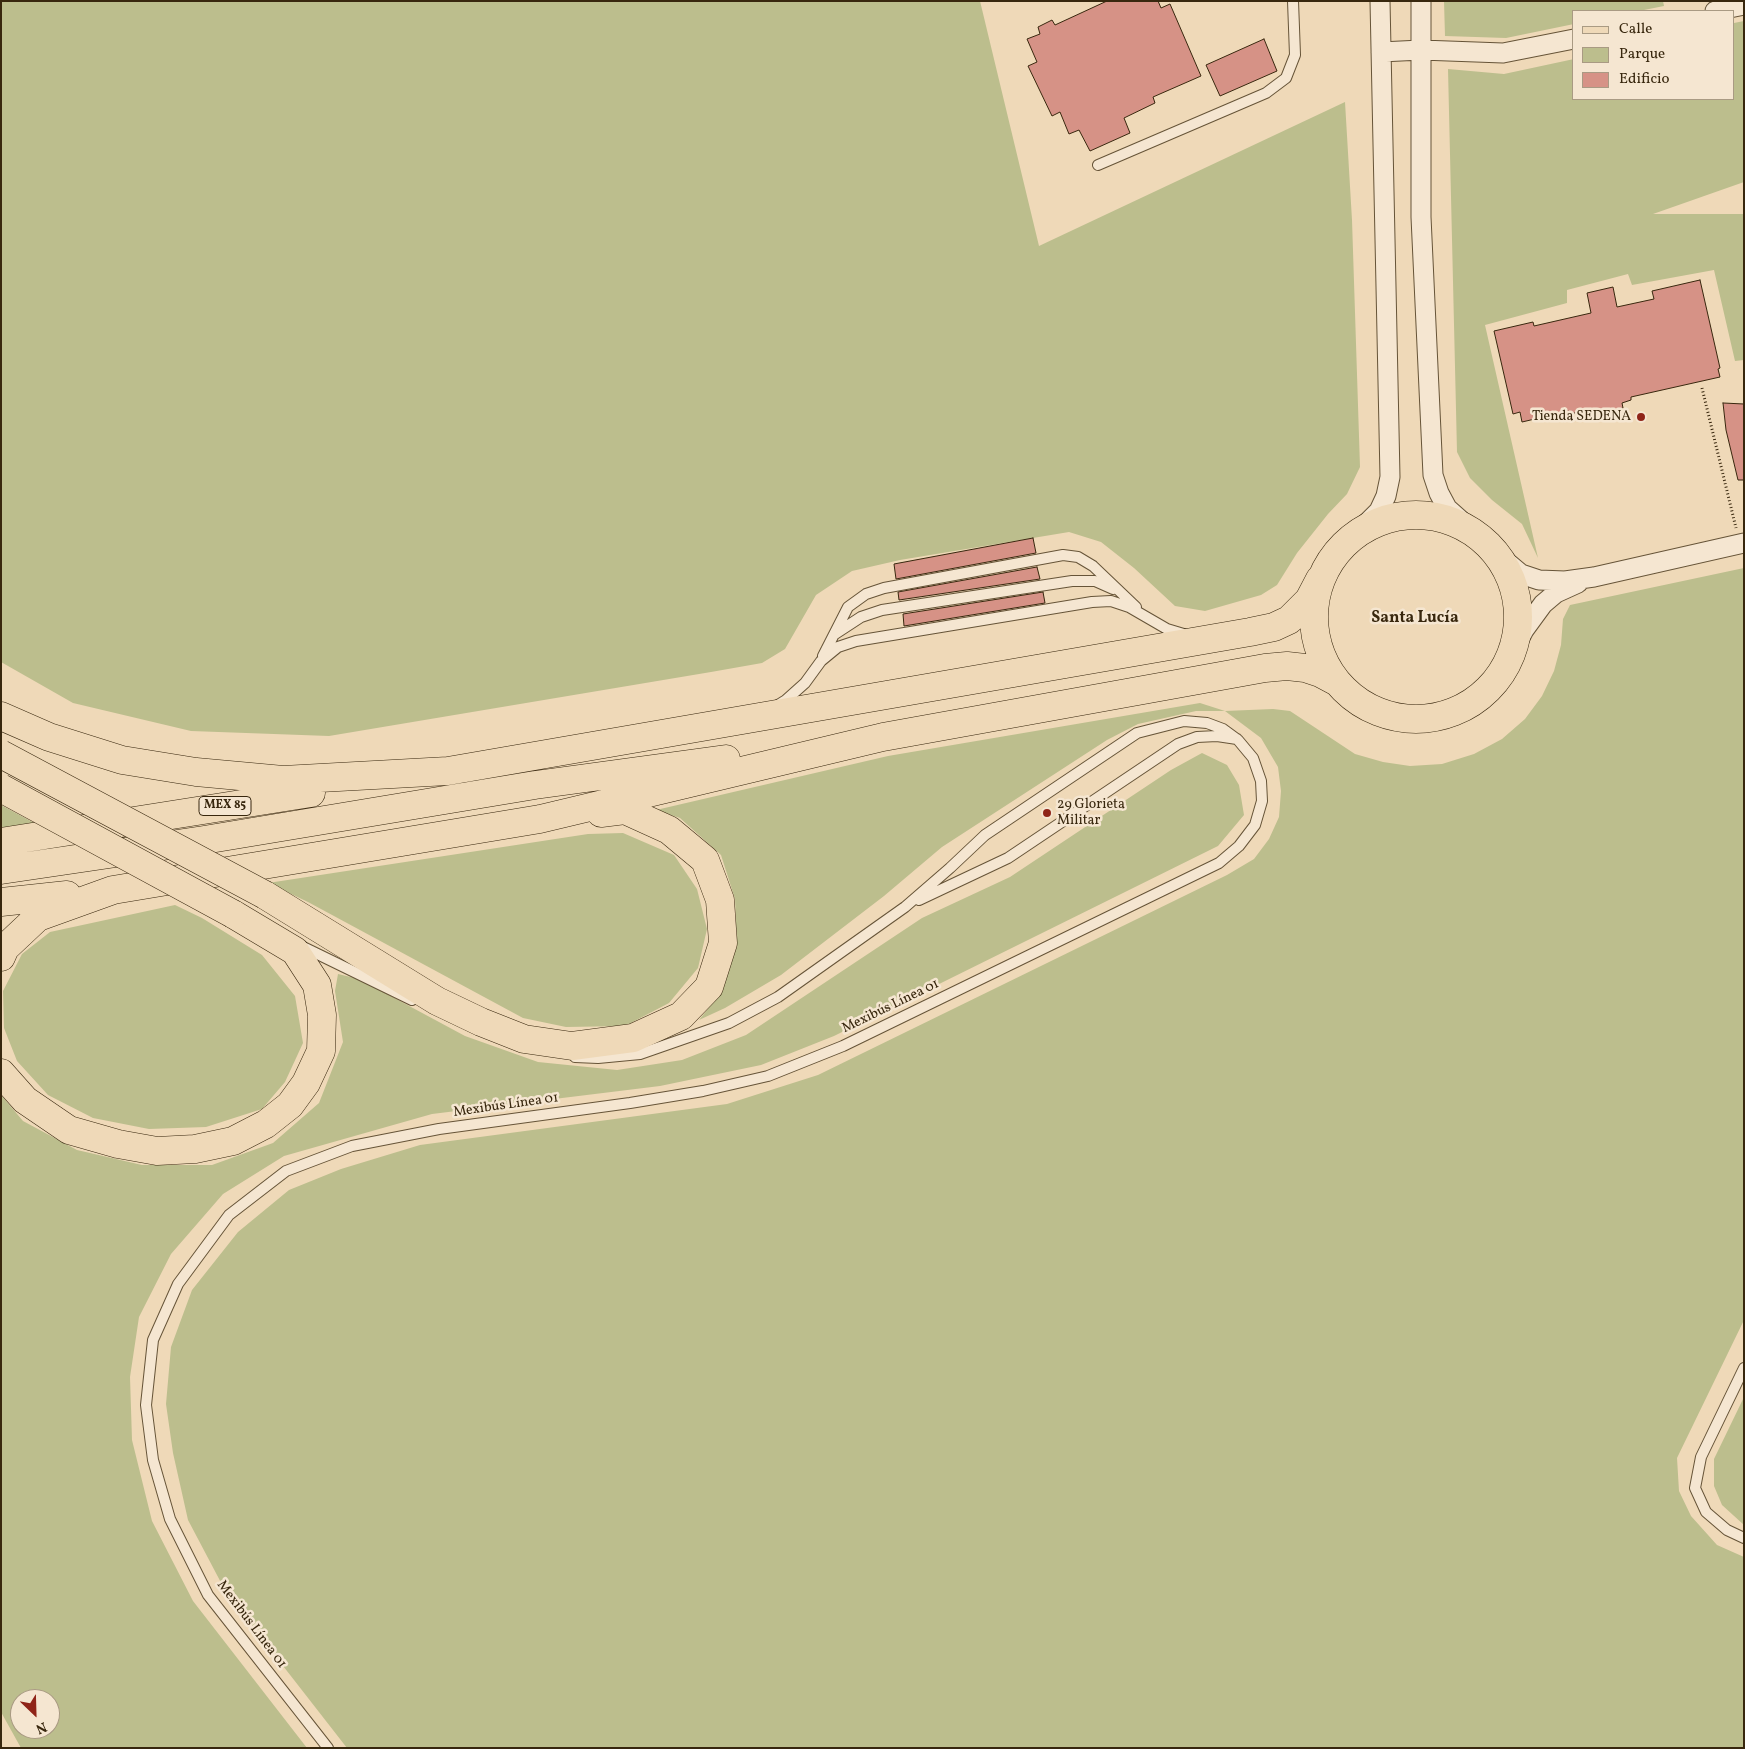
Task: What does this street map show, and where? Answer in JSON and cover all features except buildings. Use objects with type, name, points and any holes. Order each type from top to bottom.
[{"type":"main road","points":[[1,716],[49,737],[122,760],[196,772],[283,780],[448,771],[1274,627],[1289,620],[1309,600],[1320,580],[1335,553],[1358,532],[1386,519],[1416,514],[1446,519],[1474,532],[1496,553],[1512,580],[1516,594],[1518,628],[1514,646],[1499,676],[1488,689],[1460,709],[1444,715],[1409,719],[1376,711],[1360,703],[1347,693],[1335,681],[1325,665],[1314,631],[1313,612],[1315,594],[1320,580]]},
{"type":"main road","points":[[1,870],[204,840],[535,785],[883,737],[1265,668],[1287,666],[1305,668],[1320,672],[1335,681]]},
{"type":"main road","points":[[540,819],[883,737]]},
{"type":"main road","points":[[1,754],[265,895],[437,1001],[480,1022],[524,1039],[567,1051],[633,1038],[681,1016],[709,987],[723,943],[720,900],[705,860],[669,830],[625,810],[540,819],[113,890],[1,902]]},
{"type":"main road","name":"MEX 85","points":[[1,842],[448,771]]},
{"type":"main road","points":[[1,788],[234,914],[295,951],[317,986],[322,1015],[321,1051],[306,1084],[290,1105],[266,1124],[232,1141],[195,1148],[157,1150],[118,1144],[69,1130],[25,1100],[1,1073]]},
{"type":"main road","points":[[1,957],[5,948],[38,917],[113,890]]},
{"type":"street","points":[[1358,532],[1379,511],[1386,496],[1390,477],[1380,1]]},
{"type":"street","points":[[1421,1],[1422,217],[1433,475],[1439,493],[1447,508],[1474,532]]},
{"type":"street","points":[[1720,10],[1744,5]]},
{"type":"street","points":[[1381,52],[1421,50],[1503,53],[1572,39]]},
{"type":"street","points":[[1496,553],[1521,574],[1539,580],[1565,581],[1594,577],[1742,543]]},
{"type":"street","points":[[1508,661],[1524,630],[1543,604],[1556,593],[1594,577]]},
{"type":"lane","points":[[1098,166],[1266,93],[1286,78],[1295,55],[1293,1]]},
{"type":"lane","points":[[729,723],[766,711],[786,700],[805,682],[821,661],[848,608],[866,594],[884,588],[1063,555],[1078,556],[1093,566],[1147,618]]},
{"type":"lane","points":[[835,634],[861,617],[882,610],[1072,581],[1095,581],[1119,591]]},
{"type":"lane","points":[[821,661],[838,647],[856,641],[1092,602],[1111,601],[1129,607],[1167,630],[1193,636],[1223,637]]},
{"type":"lane","name":"Mexibús Línea 01","points":[[328,1748],[208,1595],[170,1519],[153,1460],[146,1405],[153,1340],[178,1284],[229,1215],[286,1171],[352,1146],[439,1129],[703,1091],[768,1076],[843,1046],[1219,863],[1239,846],[1255,825],[1262,801],[1261,781],[1253,758],[1238,740],[1224,729],[1207,722],[1184,721],[1138,733],[985,835],[905,906],[778,996],[729,1023],[688,1038],[634,1047],[567,1051]]},
{"type":"lane","name":"Mexibús Línea 01","points":[[905,906],[1008,858],[1178,744],[1197,737],[1217,736],[1238,740]]},
{"type":"lane","points":[[234,914],[320,954],[423,1006]]},
{"type":"lane","points":[[466,1027],[527,1050]]},
{"type":"lane","points":[[1744,1368],[1701,1458],[1695,1488],[1706,1512],[1727,1530],[1744,1538]]},
{"type":"path","points":[[1702,388],[1742,543]]},
{"type":"green space","points":[[1,1],[980,1],[1039,246],[1345,102],[1352,220],[1360,467],[1347,494],[1328,514],[1297,553],[1277,585],[1261,595],[1205,611],[1175,606],[1134,568],[1101,542],[1069,532],[900,560],[852,571],[816,595],[785,649],[762,663],[711,672],[329,736],[191,731],[73,703],[1,662]]},
{"type":"green space","points":[[1444,1],[1663,1],[1664,6],[1644,10],[1572,10],[1572,24],[1506,38],[1445,36]]},
{"type":"green space","points":[[1744,21],[1744,182],[1653,214],[1744,214],[1744,360],[1735,361],[1714,270],[1632,285],[1628,274],[1567,290],[1567,303],[1485,325],[1538,558],[1522,524],[1492,500],[1470,478],[1457,452],[1448,69],[1504,74],[1572,59],[1572,100],[1735,100],[1735,23]]},
{"type":"green space","points":[[1744,568],[1744,1320],[1677,1458],[1679,1491],[1691,1516],[1717,1545],[1744,1557],[1744,1748],[347,1748],[227,1594],[188,1520],[173,1453],[166,1404],[171,1347],[192,1290],[238,1232],[289,1190],[341,1169],[420,1145],[727,1104],[818,1075],[1227,875],[1254,859],[1269,839],[1279,817],[1281,791],[1278,767],[1261,738],[1225,711],[1273,709],[1290,711],[1355,754],[1383,762],[1410,766],[1442,764],[1474,754],[1502,739],[1525,719],[1542,696],[1554,671],[1561,645],[1563,619],[1570,605]]},
{"type":"green space","points":[[1200,703],[1225,711],[1196,711],[1138,724],[1107,740],[942,847],[884,896],[781,975],[725,1008],[699,1020],[719,995],[737,946],[735,899],[721,855],[680,818],[656,810],[888,756]]},
{"type":"green space","points":[[1202,753],[1227,765],[1239,785],[1244,815],[1218,846],[834,1036],[761,1065],[660,1086],[432,1114],[284,1156],[223,1194],[171,1254],[139,1317],[130,1377],[132,1440],[152,1521],[193,1601],[307,1748],[21,1748],[16,1739],[60,1739],[60,1689],[10,1689],[10,1728],[1,1712],[1,1095],[23,1121],[77,1150],[142,1165],[212,1165],[273,1143],[319,1103],[343,1042],[335,991],[338,974],[359,979],[465,1036],[538,1062],[617,1070],[682,1060],[746,1035],[922,918],[1010,877],[1171,770]]},
{"type":"green space","points":[[1,805],[38,825],[1,830]]},
{"type":"green space","points":[[623,833],[674,855],[697,889],[707,929],[698,968],[669,1003],[625,1026],[566,1027],[523,1018],[308,902],[268,883],[588,834]]},
{"type":"green space","points":[[175,905],[202,918],[262,955],[295,996],[303,1043],[285,1082],[262,1109],[206,1127],[149,1129],[93,1118],[48,1095],[17,1061],[4,1028],[3,991],[22,954],[50,932]]},
{"type":"green space","points":[[1744,1397],[1744,1525],[1722,1505],[1714,1486],[1714,1459]]},
{"type":"place","name":"Tienda SEDENA","points":[[1641,417]]},
{"type":"place","name":"29 Glorieta Militar","points":[[1047,813]]},
{"type":"district","name":"Santa Lucía","points":[[1415,619]]}]
